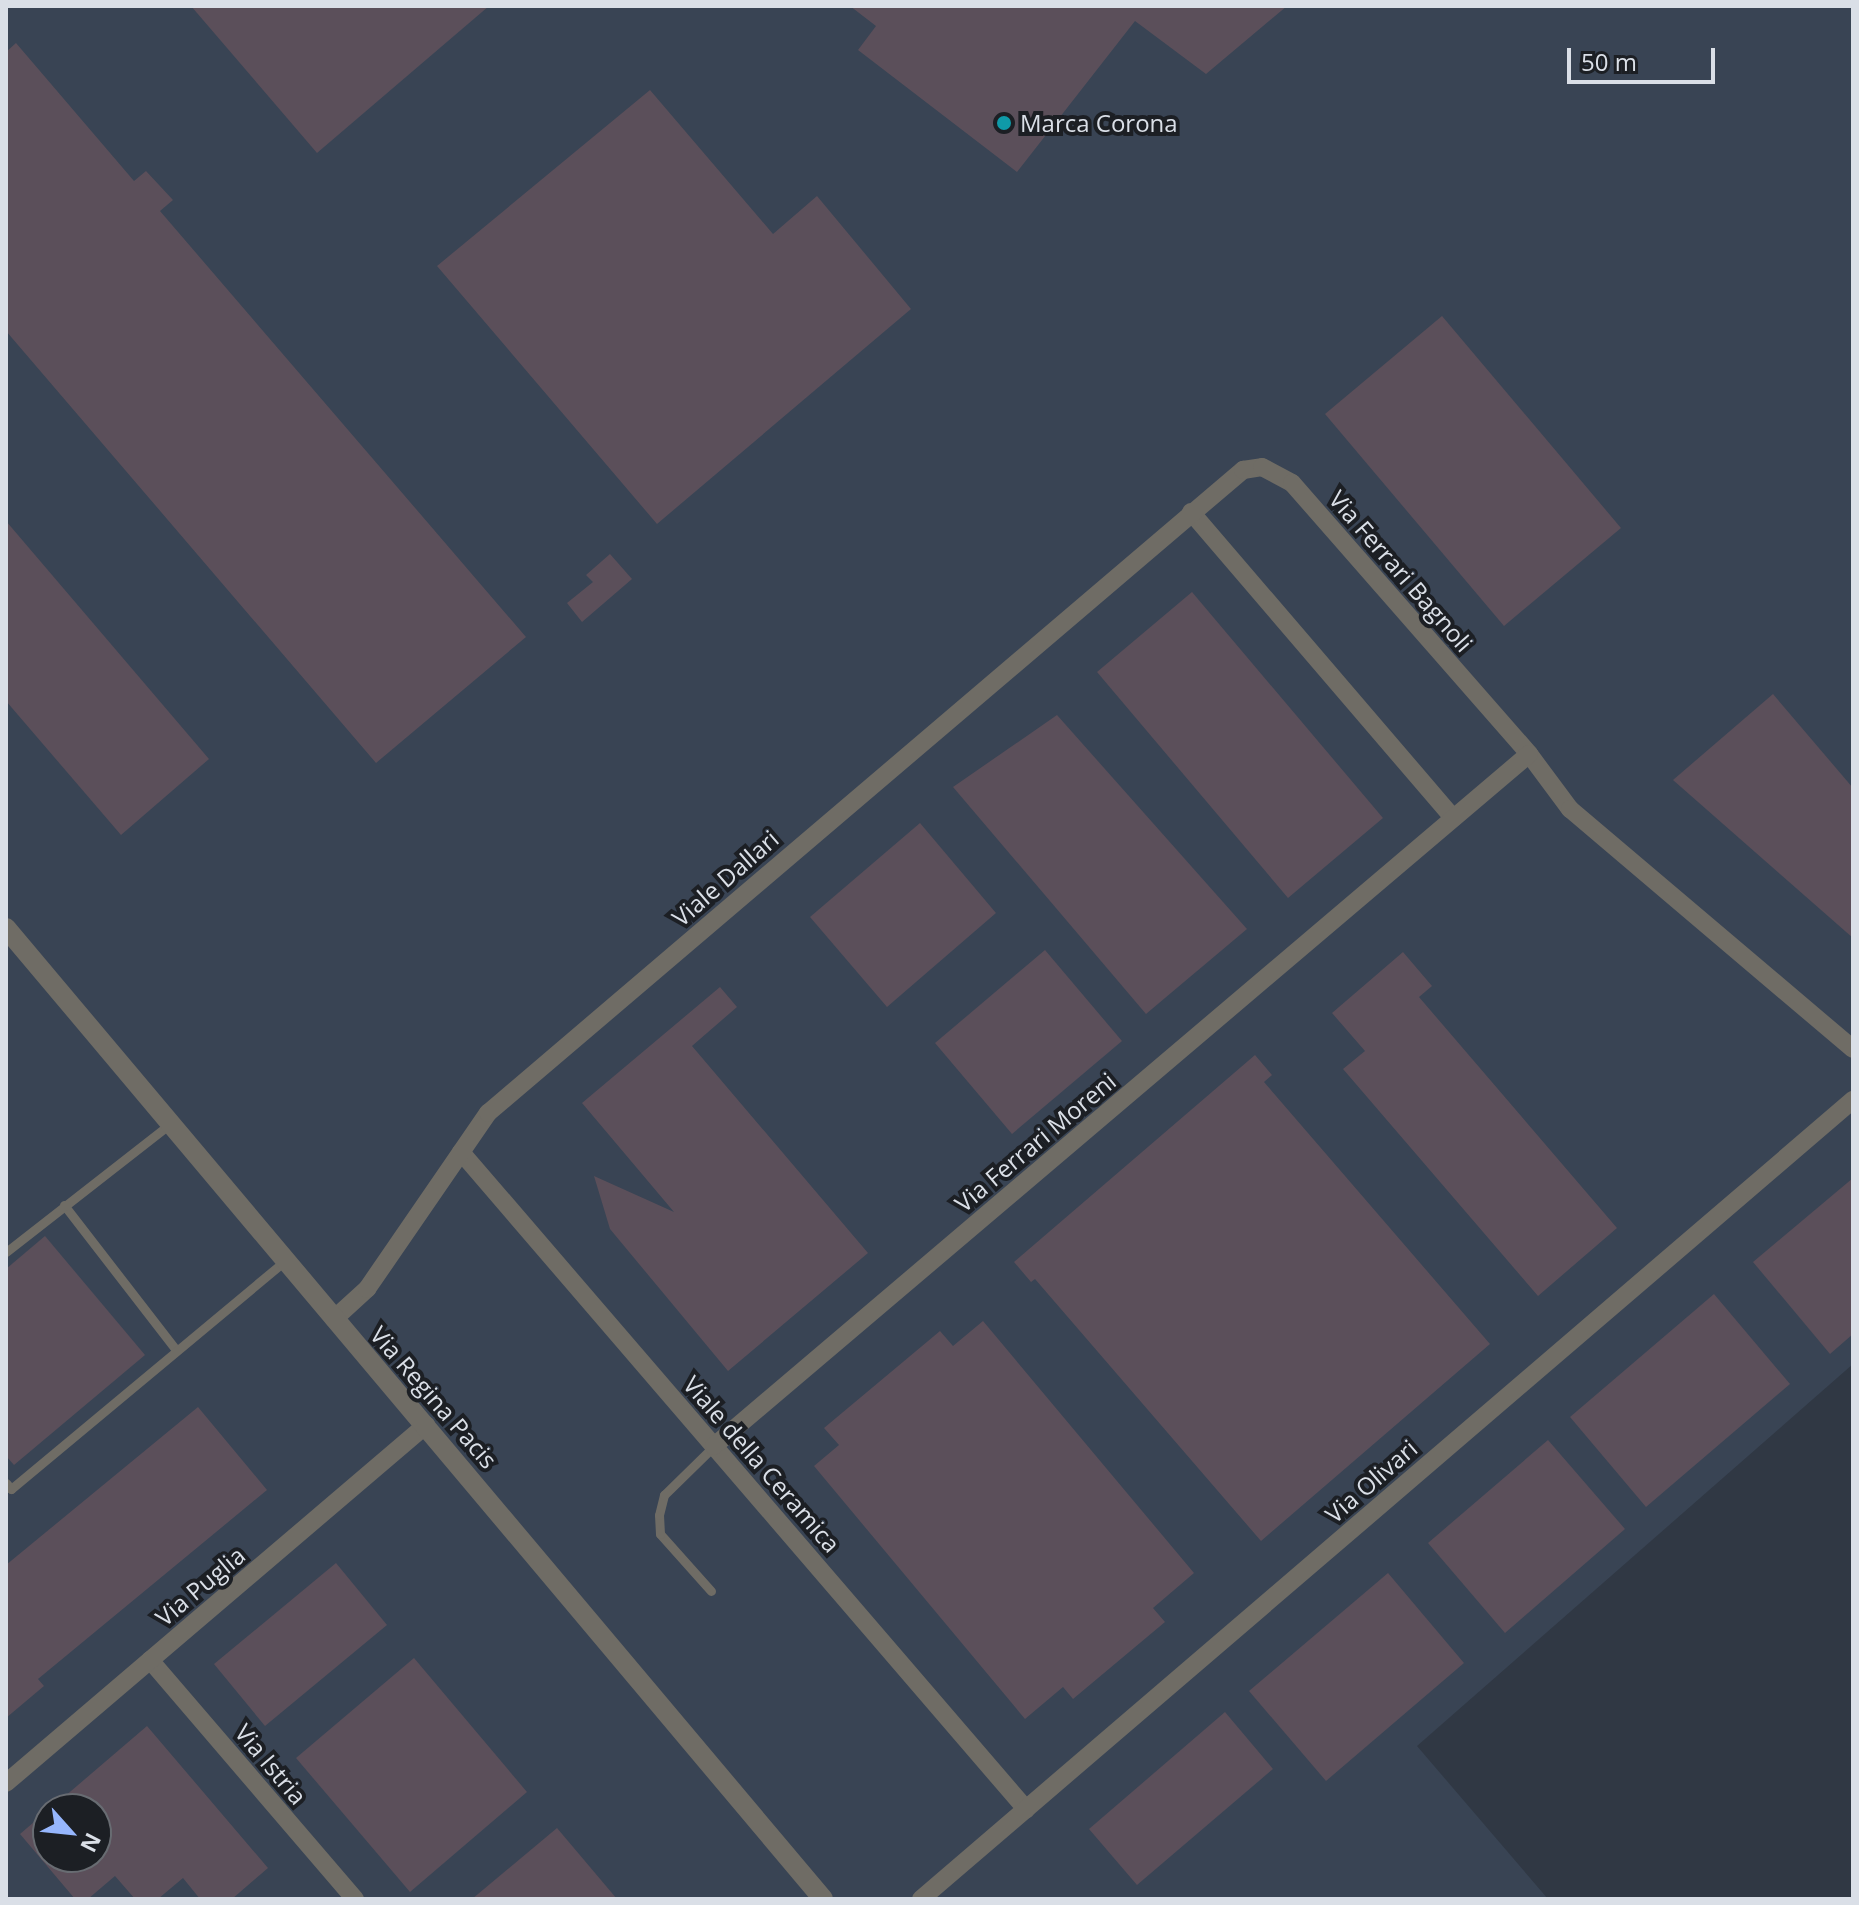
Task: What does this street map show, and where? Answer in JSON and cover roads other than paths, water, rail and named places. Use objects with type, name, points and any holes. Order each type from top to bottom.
[{"type":"street","name":"Via Ferrari Bagnoli","points":[[1191,512],[1243,470],[1262,467],[1285,478],[1529,754],[1570,809],[1619,854],[1853,1049]]},
{"type":"street","points":[[1191,512],[1453,818]]},
{"type":"street","name":"Viale Dallari","points":[[334,1319],[367,1289],[488,1113],[1191,512]]},
{"type":"street","name":"Via Ferrari Moreni","points":[[714,1446],[1529,754]]},
{"type":"street","name":"Via Regina Pacis","points":[[6,928],[823,1899]]},
{"type":"street","name":"Via Olivari","points":[[921,1899],[1853,1100]]},
{"type":"street","name":"Viale della Ceramica","points":[[461,1152],[1026,1809]]},
{"type":"street","name":"Via Puglia","points":[[6,1783],[426,1425]]},
{"type":"street","name":"Via Istria","points":[[150,1660],[355,1899]]},
{"type":"lane","points":[[6,1252],[170,1124]]},
{"type":"lane","points":[[64,1205],[176,1350]]},
{"type":"lane","points":[[8,1486],[285,1261]]},
{"type":"lane","name":"Via Ferrari Moreni","points":[[711,1591],[660,1534],[659,1515],[664,1495],[714,1446]]},
{"type":"place","name":"Marca Corona","points":[[1004,123]]}]
